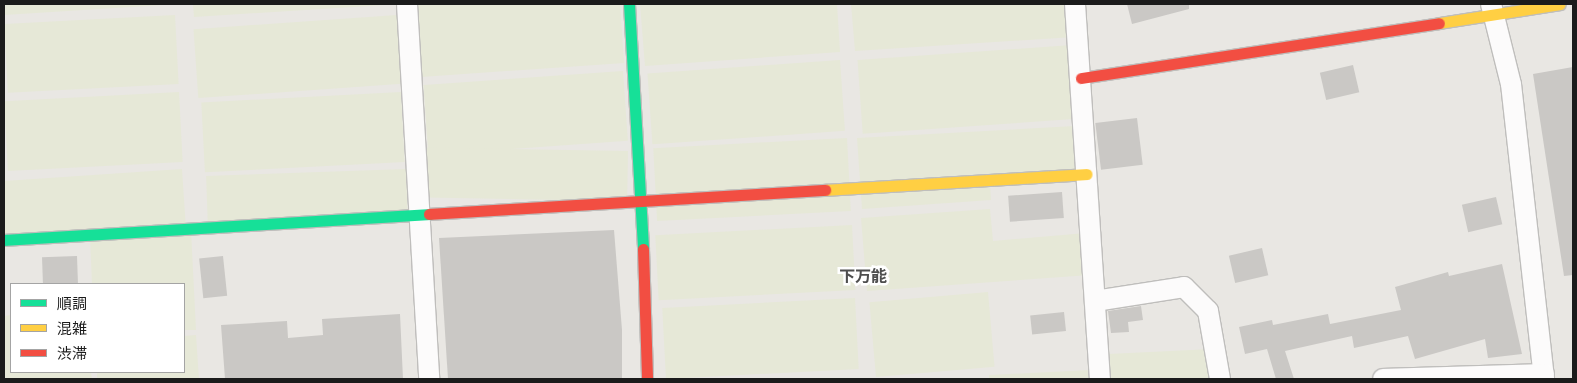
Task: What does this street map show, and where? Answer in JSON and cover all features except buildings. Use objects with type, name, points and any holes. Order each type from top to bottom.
[{"type":"street","points":[[407,4],[429,379]]},
{"type":"street","points":[[629,4],[641,200],[647,379]]},
{"type":"street","points":[[1075,4],[1100,379]]},
{"type":"street","points":[[1080,78],[1492,9],[1560,4]]},
{"type":"street","points":[[1383,379],[1544,377],[1511,84],[1492,9]]},
{"type":"street","points":[[4,240],[1087,174]]},
{"type":"street","points":[[1095,301],[1184,286],[1208,311],[1220,379]]},
{"type":"green space","points":[[4,4],[179,4],[4,15]]},
{"type":"green space","points":[[193,4],[401,4],[194,17]]},
{"type":"green space","points":[[620,4],[624,63],[421,77],[415,5]]},
{"type":"green space","points":[[640,4],[837,4],[840,52],[645,66]]},
{"type":"green space","points":[[851,4],[1073,4],[1074,37],[855,51]]},
{"type":"green space","points":[[175,15],[179,84],[8,93],[4,24]]},
{"type":"green space","points":[[397,15],[402,84],[198,98],[193,29]]},
{"type":"green space","points":[[1072,45],[1077,119],[863,134],[858,60]]},
{"type":"green space","points":[[840,60],[845,131],[652,144],[647,73]]},
{"type":"green space","points":[[623,71],[628,141],[428,155],[423,85]]},
{"type":"green space","points":[[179,92],[183,162],[8,171],[4,101]]},
{"type":"green space","points":[[401,92],[405,162],[205,172],[201,102]]},
{"type":"green space","points":[[1075,126],[1079,174],[990,183],[991,200],[862,209],[857,138]]},
{"type":"green space","points":[[847,138],[851,211],[657,221],[653,148]]},
{"type":"green space","points":[[427,147],[628,151],[627,201],[426,197]]},
{"type":"green space","points":[[182,169],[186,229],[191,230],[196,330],[185,330],[185,283],[92,283],[90,237],[4,242],[4,181]]},
{"type":"green space","points":[[406,169],[408,215],[208,222],[206,176]]},
{"type":"green space","points":[[990,209],[993,241],[1086,233],[1090,275],[867,291],[861,218]]},
{"type":"green space","points":[[852,225],[855,290],[659,300],[655,235]]},
{"type":"green space","points":[[988,292],[995,367],[876,377],[869,302]]},
{"type":"green space","points":[[855,298],[859,369],[666,379],[662,308]]},
{"type":"green space","points":[[10,315],[10,373],[91,373],[92,379],[4,379],[4,316]]},
{"type":"green space","points":[[196,335],[199,379],[97,379],[97,373],[185,373],[185,336]]},
{"type":"green space","points":[[1211,349],[1213,379],[1111,379],[1109,354]]},
{"type":"green space","points":[[1090,370],[1090,379],[989,379],[989,375]]},
{"type":"traffic: fast","points":[[629,4],[643,249]]},
{"type":"traffic: fast","points":[[4,240],[429,214]]},
{"type":"traffic: slow","points":[[1439,23],[1560,4]]},
{"type":"traffic: slow","points":[[825,190],[1087,174]]},
{"type":"traffic: jam","points":[[1081,78],[1439,23]]},
{"type":"traffic: jam","points":[[429,214],[825,190]]},
{"type":"traffic: jam","points":[[643,249],[647,379]]},
{"type":"district","name":"下万能","points":[[863,276]]}]
